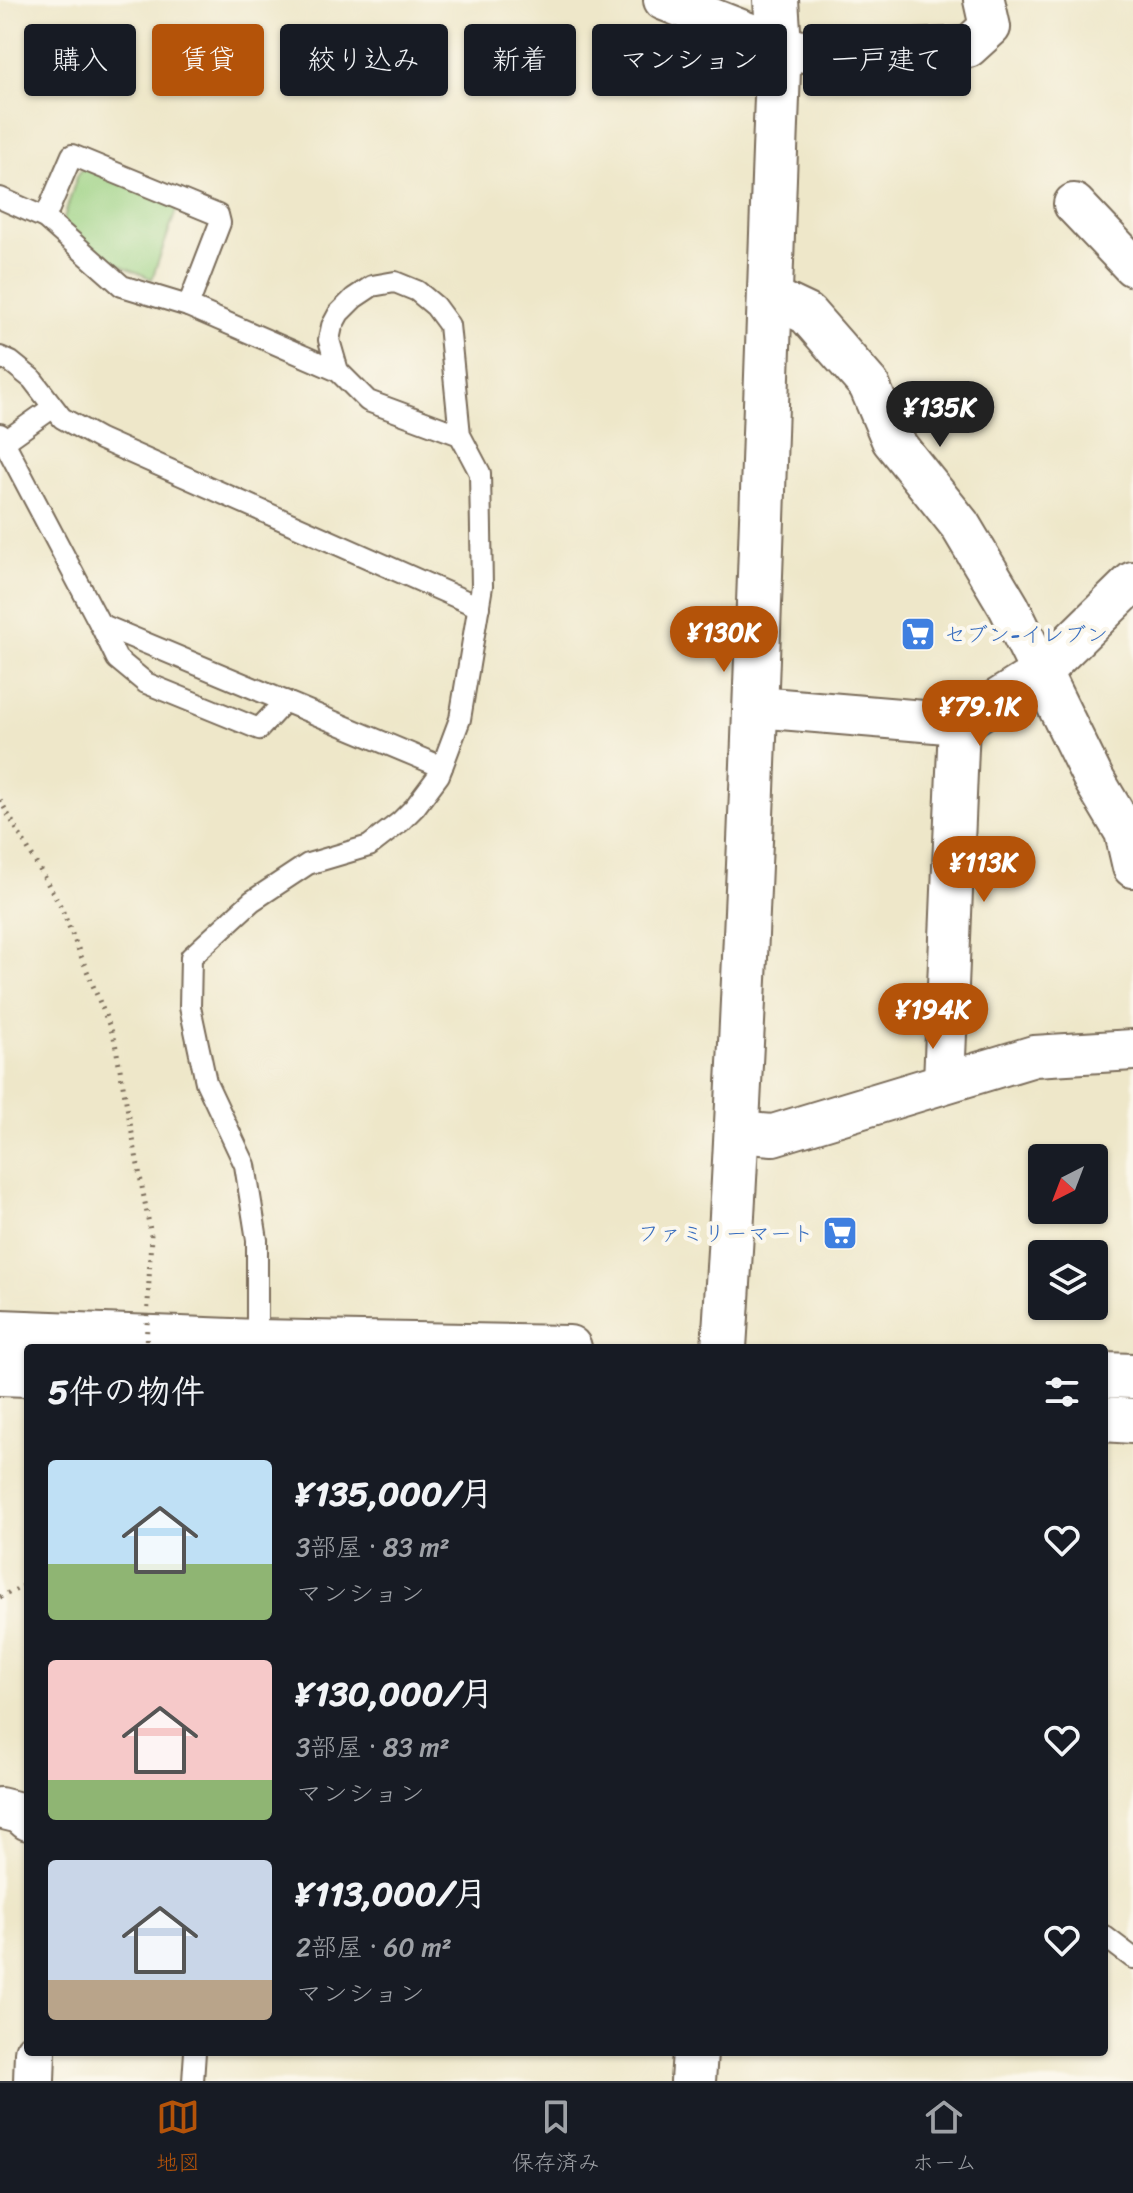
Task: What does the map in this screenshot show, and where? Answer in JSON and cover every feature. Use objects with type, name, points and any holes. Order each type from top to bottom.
[{"type":"street","points":[[664,0],[725,24]]},
{"type":"street","points":[[776,0],[778,24]]},
{"type":"street","points":[[787,47],[805,52],[840,54],[968,47],[990,27],[984,0]]},
{"type":"street","points":[[724,1344],[757,707],[777,96]]},
{"type":"street","points":[[1074,204],[1133,266]]},
{"type":"street","points":[[769,296],[807,314],[869,385],[892,440],[960,525],[1009,607],[1093,778],[1125,832],[1133,867]]},
{"type":"street","points":[[757,707],[959,724],[1040,673],[1133,582]]},
{"type":"street","points":[[944,1081],[959,724]]},
{"type":"street","points":[[737,1132],[773,1135],[1034,1056],[1133,1050]]},
{"type":"street","points":[[0,1332],[237,1344]]},
{"type":"street","points":[[0,1373],[24,1374]]},
{"type":"street","points":[[1108,1375],[1133,1376]]},
{"type":"street","points":[[1108,1419],[1133,1421]]},
{"type":"street","points":[[0,1808],[24,1816]]},
{"type":"street","points":[[34,2081],[35,2056]]},
{"type":"street","points":[[693,2081],[695,2056]]},
{"type":"lane","points":[[45,218],[72,155],[218,215],[220,223],[188,306]]},
{"type":"lane","points":[[0,198],[45,218],[122,286],[188,306],[338,371],[368,401],[460,435]]},
{"type":"lane","points":[[257,1344],[257,1240],[245,1165],[206,1082],[190,1007],[191,957],[252,901],[308,864],[369,846],[415,807],[442,767],[460,719],[482,586],[480,473],[460,435],[449,325],[435,306],[417,291],[395,282],[372,286],[339,313],[332,326],[329,340],[338,371]]},
{"type":"lane","points":[[0,357],[32,379],[62,418],[100,439],[479,607]]},
{"type":"lane","points":[[52,408],[2,438],[117,659],[146,683],[259,729],[285,701]]},
{"type":"lane","points":[[100,624],[442,767]]},
{"type":"lane","points":[[1108,1939],[1133,1958]]},
{"type":"lane","points":[[193,2081],[195,2056]]},
{"type":"path","points":[[0,800],[61,907],[114,1037],[151,1235],[146,1344]]},
{"type":"path","points":[[0,1597],[24,1586]]},
{"type":"green space","points":[[83,168],[178,205],[152,279],[86,250],[61,228],[77,176]]},
{"type":"place","name":"セブン-イレブン","points":[[918,634]]},
{"type":"place","name":"ファミリーマート","points":[[840,1233]]}]
